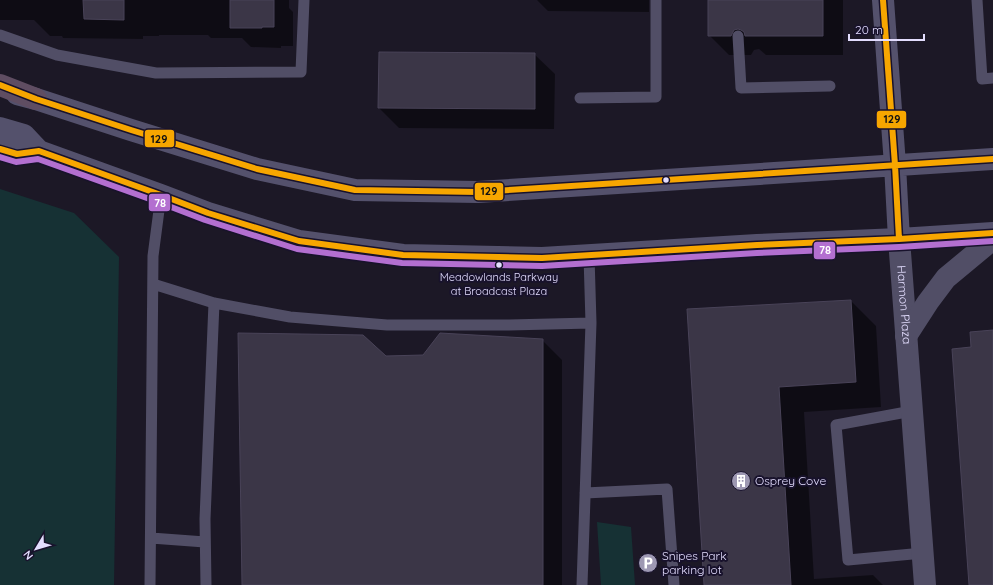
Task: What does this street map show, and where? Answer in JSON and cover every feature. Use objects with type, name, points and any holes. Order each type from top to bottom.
[{"type":"highway","points":[[0,85],[36,99]]},
{"type":"main road","name":"Harmon Plaza","points":[[883,0],[899,239]]},
{"type":"main road","points":[[0,89],[257,168],[355,190],[478,192],[993,159]]},
{"type":"main road","points":[[0,128],[24,135],[39,151],[208,213],[298,241],[403,255],[542,258],[993,233]]},
{"type":"main road","points":[[0,149],[17,154],[39,151]]},
{"type":"street","points":[[906,336],[946,278],[993,238]]},
{"type":"street","name":"Harmon Plaza","points":[[899,239],[925,585]]},
{"type":"lane","points":[[0,35],[57,55],[156,73],[301,72],[304,0]]},
{"type":"lane","points":[[580,98],[656,97],[656,0]]},
{"type":"lane","points":[[977,0],[982,79],[993,78]]},
{"type":"lane","points":[[738,36],[741,88],[830,86]]},
{"type":"lane","points":[[150,585],[153,256],[161,195]]},
{"type":"lane","points":[[582,585],[591,323],[589,256]]},
{"type":"lane","points":[[153,284],[214,302],[290,317],[387,325],[591,323]]},
{"type":"lane","points":[[206,585],[205,519],[214,302]]},
{"type":"lane","points":[[912,411],[836,425],[848,560],[923,553]]},
{"type":"lane","points":[[585,493],[667,489],[674,585]]},
{"type":"lane","points":[[151,538],[206,542]]},
{"type":"green space","points":[[0,189],[74,213],[119,257],[114,585],[0,585]]},
{"type":"green space","points":[[597,522],[631,527],[635,585],[601,585]]},
{"type":"building","points":[[83,0],[124,0],[124,20],[84,19]]},
{"type":"building","points":[[230,0],[274,0],[274,27],[230,28]]},
{"type":"building","points":[[708,0],[823,0],[823,36],[745,36],[744,32],[738,29],[734,30],[731,36],[708,36]]},
{"type":"building","points":[[379,52],[535,53],[535,109],[378,108]]},
{"type":"building","name":"Osprey Cove","points":[[851,300],[856,382],[779,387],[791,585],[704,585],[687,309]]},
{"type":"building","points":[[993,330],[993,585],[969,585],[952,349],[971,347],[970,332]]},
{"type":"building","points":[[238,333],[363,335],[386,356],[423,355],[440,333],[543,339],[543,585],[242,585]]},
{"type":"transit line","name":"129","points":[[883,0],[899,239]]},
{"type":"transit line","name":"129","points":[[0,85],[36,99],[257,169],[355,190],[478,192],[993,159]]},
{"type":"transit line","name":"129","points":[[0,149],[17,154],[39,151],[208,213],[299,241],[403,255],[542,258],[993,233]]},
{"type":"transit line","name":"78","points":[[0,157],[16,162],[38,159],[205,220],[297,249],[402,263],[542,266],[993,241]]},
{"type":"place","name":"Meadowlands Parkway at Broadcast Plaza","points":[[499,265]]},
{"type":"place","name":"Osprey Cove","points":[[741,481]]},
{"type":"place","name":"Snipes Park parking lot","points":[[648,563]]}]
